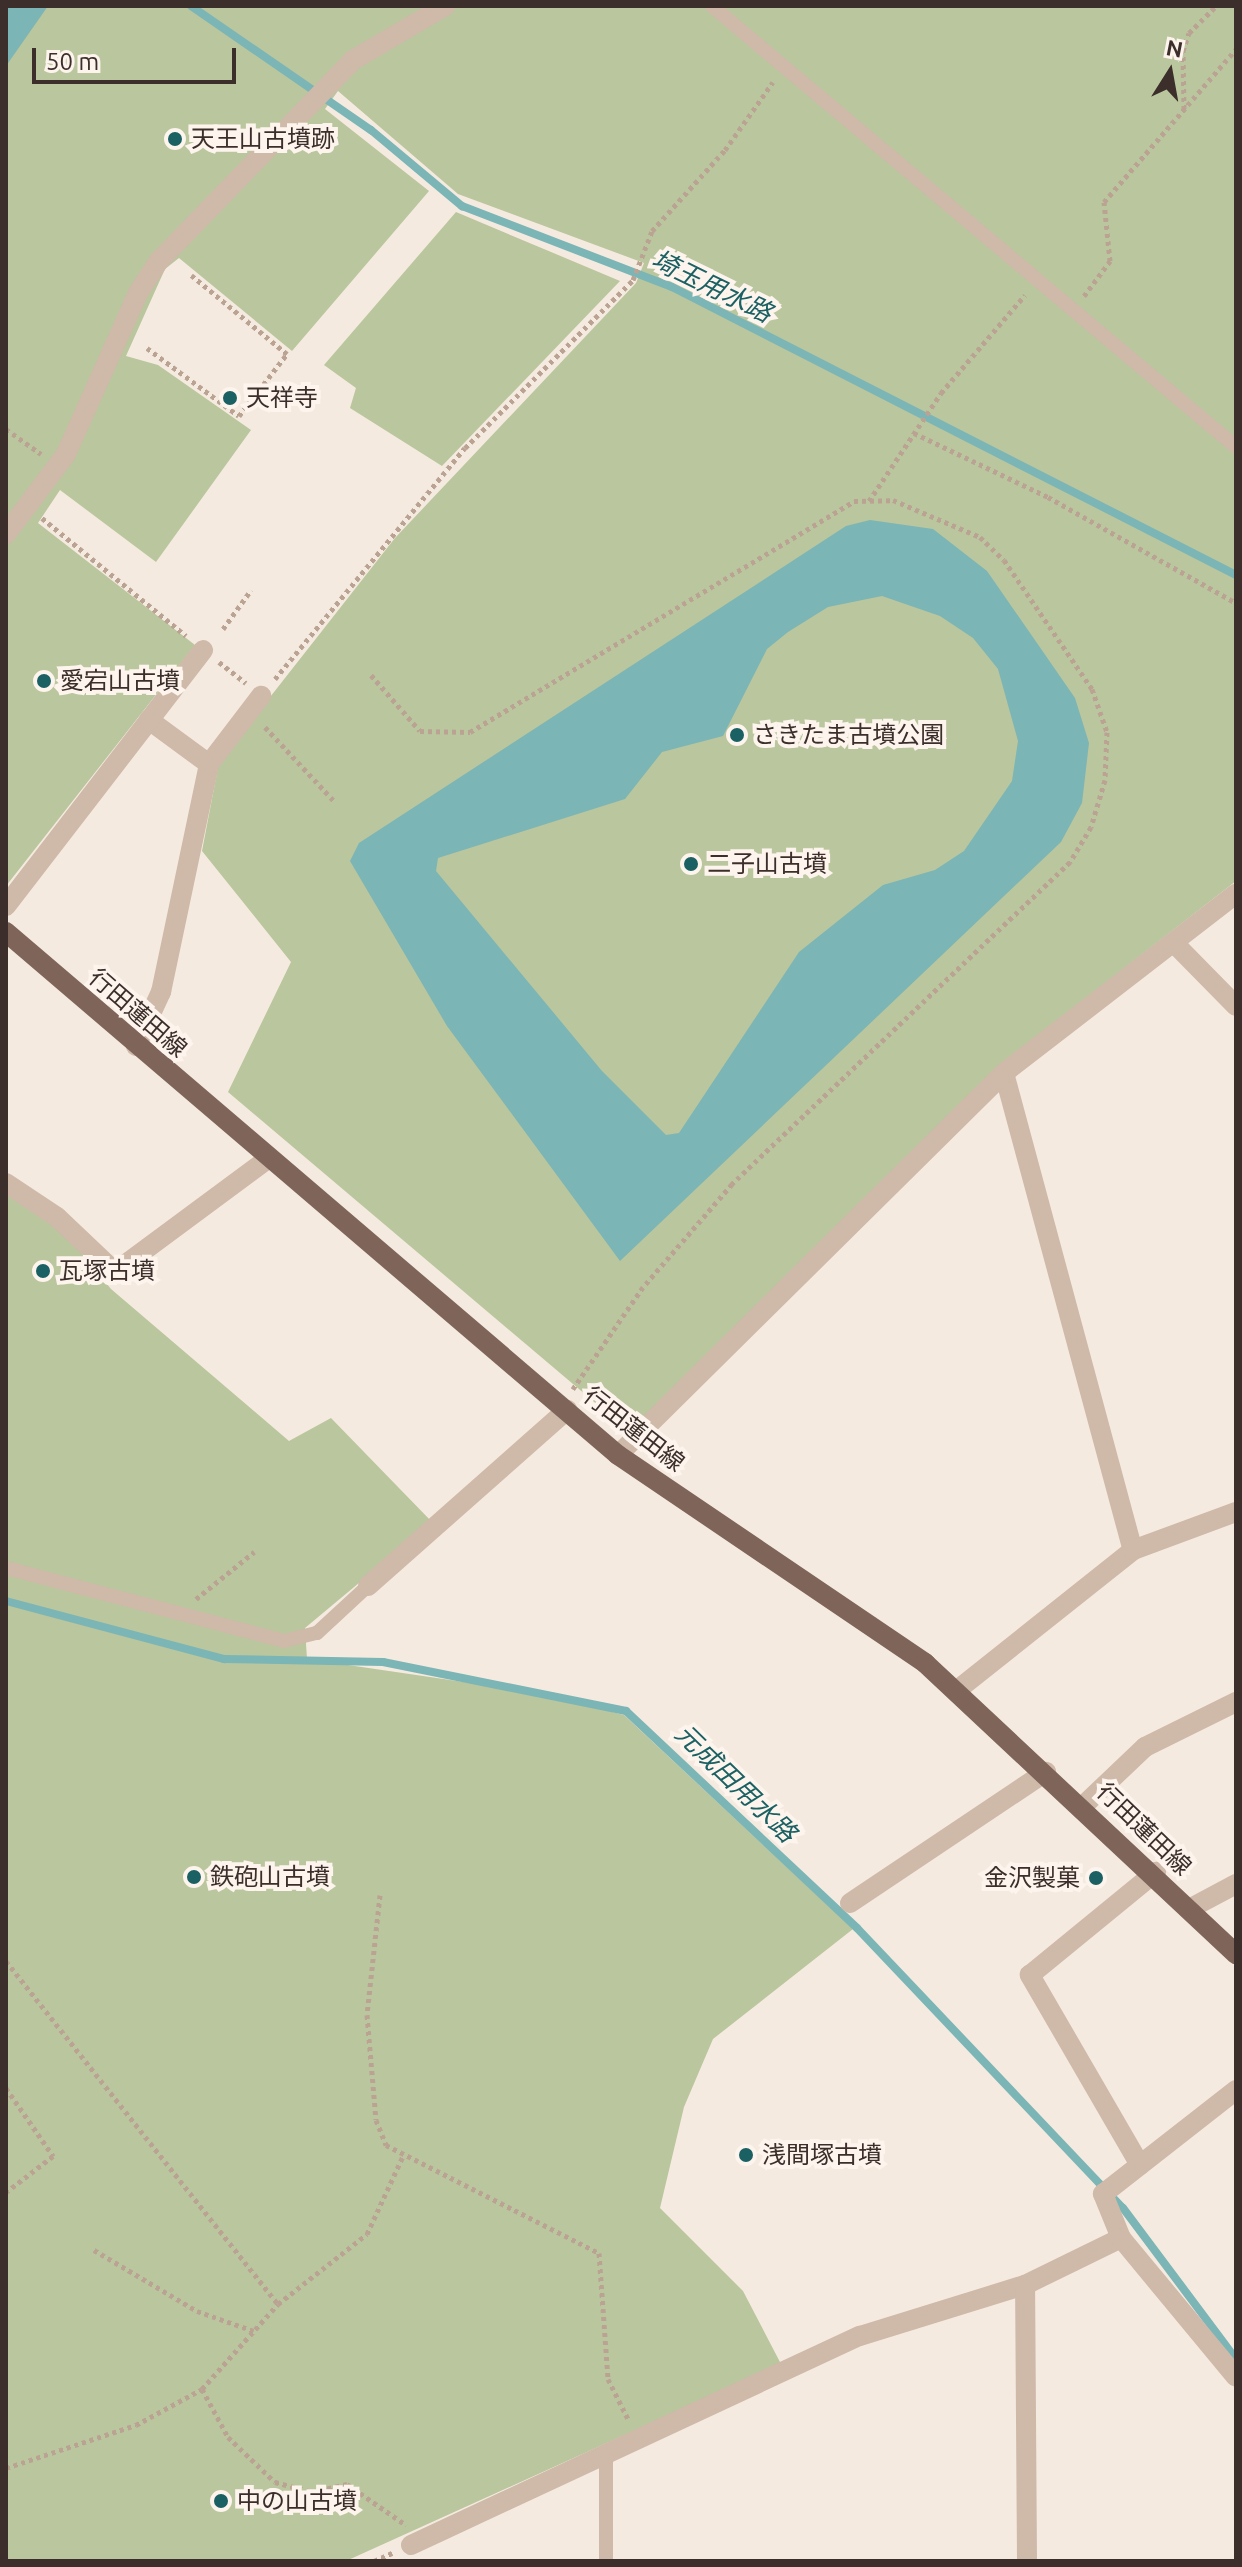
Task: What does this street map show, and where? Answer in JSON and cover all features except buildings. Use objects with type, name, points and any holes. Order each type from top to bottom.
[{"type":"main road","name":"行田蓮田線","points":[[6,932],[269,1158],[569,1400],[618,1455],[956,1691],[1156,1872],[1236,1954]]},
{"type":"street","points":[[6,534],[58,465],[159,261],[314,103],[331,80],[445,6]]},
{"type":"street","points":[[6,906],[203,650]]},
{"type":"street","points":[[136,1046],[161,992],[209,764],[255,704]]},
{"type":"street","points":[[149,720],[209,764]]},
{"type":"street","points":[[618,1455],[1004,1073],[1236,894]]},
{"type":"street","points":[[1175,944],[1236,1006]]},
{"type":"street","points":[[1004,1073],[1133,1550]]},
{"type":"street","points":[[6,1183],[57,1217],[115,1272],[269,1158]]},
{"type":"street","points":[[368,1586],[569,1400]]},
{"type":"street","points":[[956,1691],[1133,1550],[1236,1512]]},
{"type":"street","points":[[1083,1806],[1145,1747],[1236,1702]]},
{"type":"street","points":[[850,1903],[1046,1772]]},
{"type":"street","points":[[1140,2165],[1030,1975],[1156,1872]]},
{"type":"street","points":[[1189,1909],[1236,1884]]},
{"type":"street","points":[[1236,2090],[1110,2189],[1121,2238],[1236,2377]]},
{"type":"street","points":[[411,2545],[436,2530],[606,2455],[860,2336],[1025,2285],[1121,2238]]},
{"type":"street","points":[[1025,2285],[1027,2561]]},
{"type":"lane","points":[[712,6],[1236,447]]},
{"type":"lane","points":[[6,1568],[284,1641],[317,1633],[368,1586]]},
{"type":"lane","points":[[606,2455],[606,2561]]},
{"type":"path","points":[[1183,110],[1189,33],[1216,6]]},
{"type":"path","points":[[1074,310],[1110,261],[1104,202],[1236,49]]},
{"type":"path","points":[[255,704],[465,448],[634,277],[652,231],[725,150],[784,66]]},
{"type":"path","points":[[147,348],[239,416],[287,354],[191,275]]},
{"type":"path","points":[[869,501],[934,403],[1038,279]]},
{"type":"path","points":[[6,429],[58,465]]},
{"type":"path","points":[[914,433],[1048,497],[1236,603]]},
{"type":"path","points":[[371,675],[420,731],[470,732],[854,501],[869,501],[931,512],[980,537],[1004,560],[1092,689],[1107,732],[1105,780],[1091,827],[1070,862],[732,1184],[643,1287],[569,1400]]},
{"type":"path","points":[[29,507],[203,650],[255,704],[335,802]]},
{"type":"path","points":[[223,629],[251,590]]},
{"type":"path","points":[[181,1612],[254,1552]]},
{"type":"path","points":[[380,1895],[367,2015],[376,2120],[386,2145],[599,2253],[608,2379],[637,2438]]},
{"type":"path","points":[[6,1961],[278,2304]]},
{"type":"path","points":[[6,2088],[53,2156],[6,2192]]},
{"type":"path","points":[[6,2468],[136,2425],[202,2389],[278,2304],[367,2234],[404,2154]]},
{"type":"path","points":[[94,2250],[197,2311],[254,2331]]},
{"type":"path","points":[[202,2389],[228,2437],[275,2482],[312,2492],[347,2484],[406,2525],[436,2530]]},
{"type":"green space","name":"さきたま古墳公園","points":[[6,6],[1236,6],[1236,881],[996,1068],[645,1417],[625,1428],[228,1092],[291,962],[202,851],[219,762],[395,538],[636,283],[644,263],[458,194],[338,91],[325,109],[429,191],[292,351],[179,258],[165,269],[126,356],[158,365],[251,430],[156,562],[60,490],[38,523],[195,645],[6,886]]},
{"type":"green space","points":[[456,212],[620,281],[442,466],[350,408],[356,388],[324,365]]},
{"type":"green space","points":[[6,1191],[58,1225],[111,1289],[289,1441],[331,1418],[432,1522],[305,1628],[307,1659],[539,1693],[624,1715],[853,1929],[713,2039],[684,2107],[660,2208],[743,2291],[781,2364],[346,2561],[6,2561]]},
{"type":"water","points":[[6,6],[48,6],[6,66]]},
{"type":"water","points":[[870,520],[933,529],[987,571],[1075,698],[1089,743],[1082,803],[1061,842],[620,1261],[447,1026],[350,861],[359,843],[846,526]],"holes":[[[882,596],[940,616],[973,638],[998,669],[1018,741],[1012,781],[964,851],[935,870],[883,885],[799,952],[679,1133],[666,1135],[602,1071],[436,871],[438,858],[625,799],[662,752],[723,736],[767,649],[828,607]]]},
{"type":"waterway","name":"埼玉用水路","points":[[191,6],[371,130],[462,206],[672,287],[1236,575]]},
{"type":"waterway","name":"元成田用水路","points":[[6,1601],[224,1659],[383,1662],[626,1711],[857,1928],[1123,2208],[1236,2359]]},
{"type":"place","name":"天王山古墳跡","points":[[175,139]]},
{"type":"place","name":"天祥寺","points":[[230,398]]},
{"type":"place","name":"愛宕山古墳","points":[[44,681]]},
{"type":"place","name":"さきたま古墳公園","points":[[737,735]]},
{"type":"place","name":"二子山古墳","points":[[691,864]]},
{"type":"place","name":"瓦塚古墳","points":[[43,1271]]},
{"type":"place","name":"鉄砲山古墳","points":[[194,1877]]},
{"type":"place","name":"金沢製菓","points":[[1096,1878]]},
{"type":"place","name":"浅間塚古墳","points":[[746,2155]]},
{"type":"place","name":"中の山古墳","points":[[221,2501]]}]
